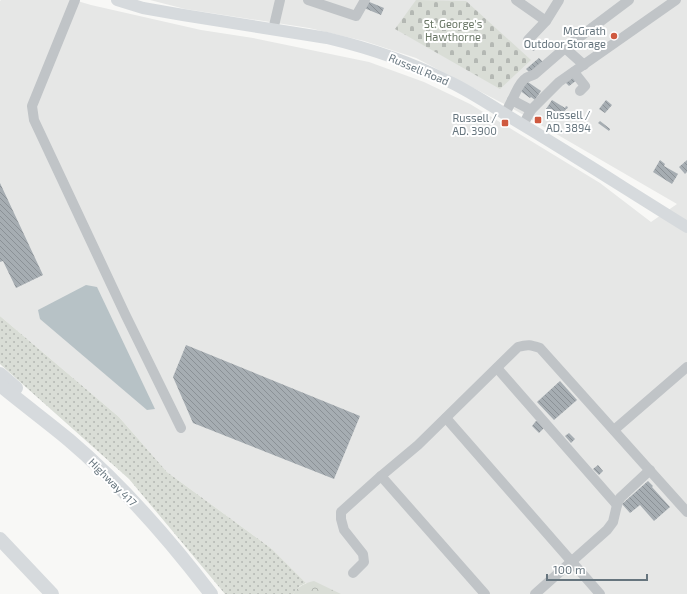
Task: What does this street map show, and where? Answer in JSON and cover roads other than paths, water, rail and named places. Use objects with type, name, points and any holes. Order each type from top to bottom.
[{"type":"highway","points":[[0,374],[51,418],[102,470]]},
{"type":"highway","name":"Highway 417","points":[[0,385],[102,470],[163,534],[211,594]]},
{"type":"highway","points":[[0,539],[52,594]]},
{"type":"main road","name":"Russell Road","points":[[117,0],[144,8],[327,38],[393,57],[430,72],[505,114],[687,227]]},
{"type":"lane","points":[[75,0],[32,106],[34,120],[125,314],[181,428]]},
{"type":"lane","points":[[273,30],[280,0]]},
{"type":"lane","points":[[308,0],[356,16],[364,0]]},
{"type":"lane","points":[[516,0],[546,21]]},
{"type":"lane","points":[[528,40],[546,21],[559,0]]},
{"type":"lane","points":[[505,114],[518,87],[526,78],[532,76],[565,48],[629,0]]},
{"type":"lane","points":[[523,125],[531,110],[559,82],[584,66],[676,0]]},
{"type":"lane","points":[[565,48],[584,66]]},
{"type":"lane","points":[[574,72],[585,86],[580,91]]},
{"type":"lane","points":[[512,100],[531,110]]},
{"type":"lane","points":[[353,574],[364,562],[363,554],[344,530],[340,519],[341,512],[418,445],[518,347],[525,345],[540,348],[687,512]]},
{"type":"lane","points":[[614,430],[687,366]]},
{"type":"lane","points":[[497,368],[617,505]]},
{"type":"lane","points":[[446,418],[600,594]]},
{"type":"lane","points":[[535,594],[607,530],[613,522],[620,498],[647,467]]},
{"type":"lane","points":[[381,476],[485,594]]},
{"type":"place","name":"McGrath Outdoor Storage","points":[[614,36]]},
{"type":"place","name":"Russell / AD. 3894","points":[[538,120]]},
{"type":"place","name":"Russell / AD. 3900","points":[[505,123]]},
{"type":"park label","name":"St. George's Hawthorne","points":[[453,29]]}]
